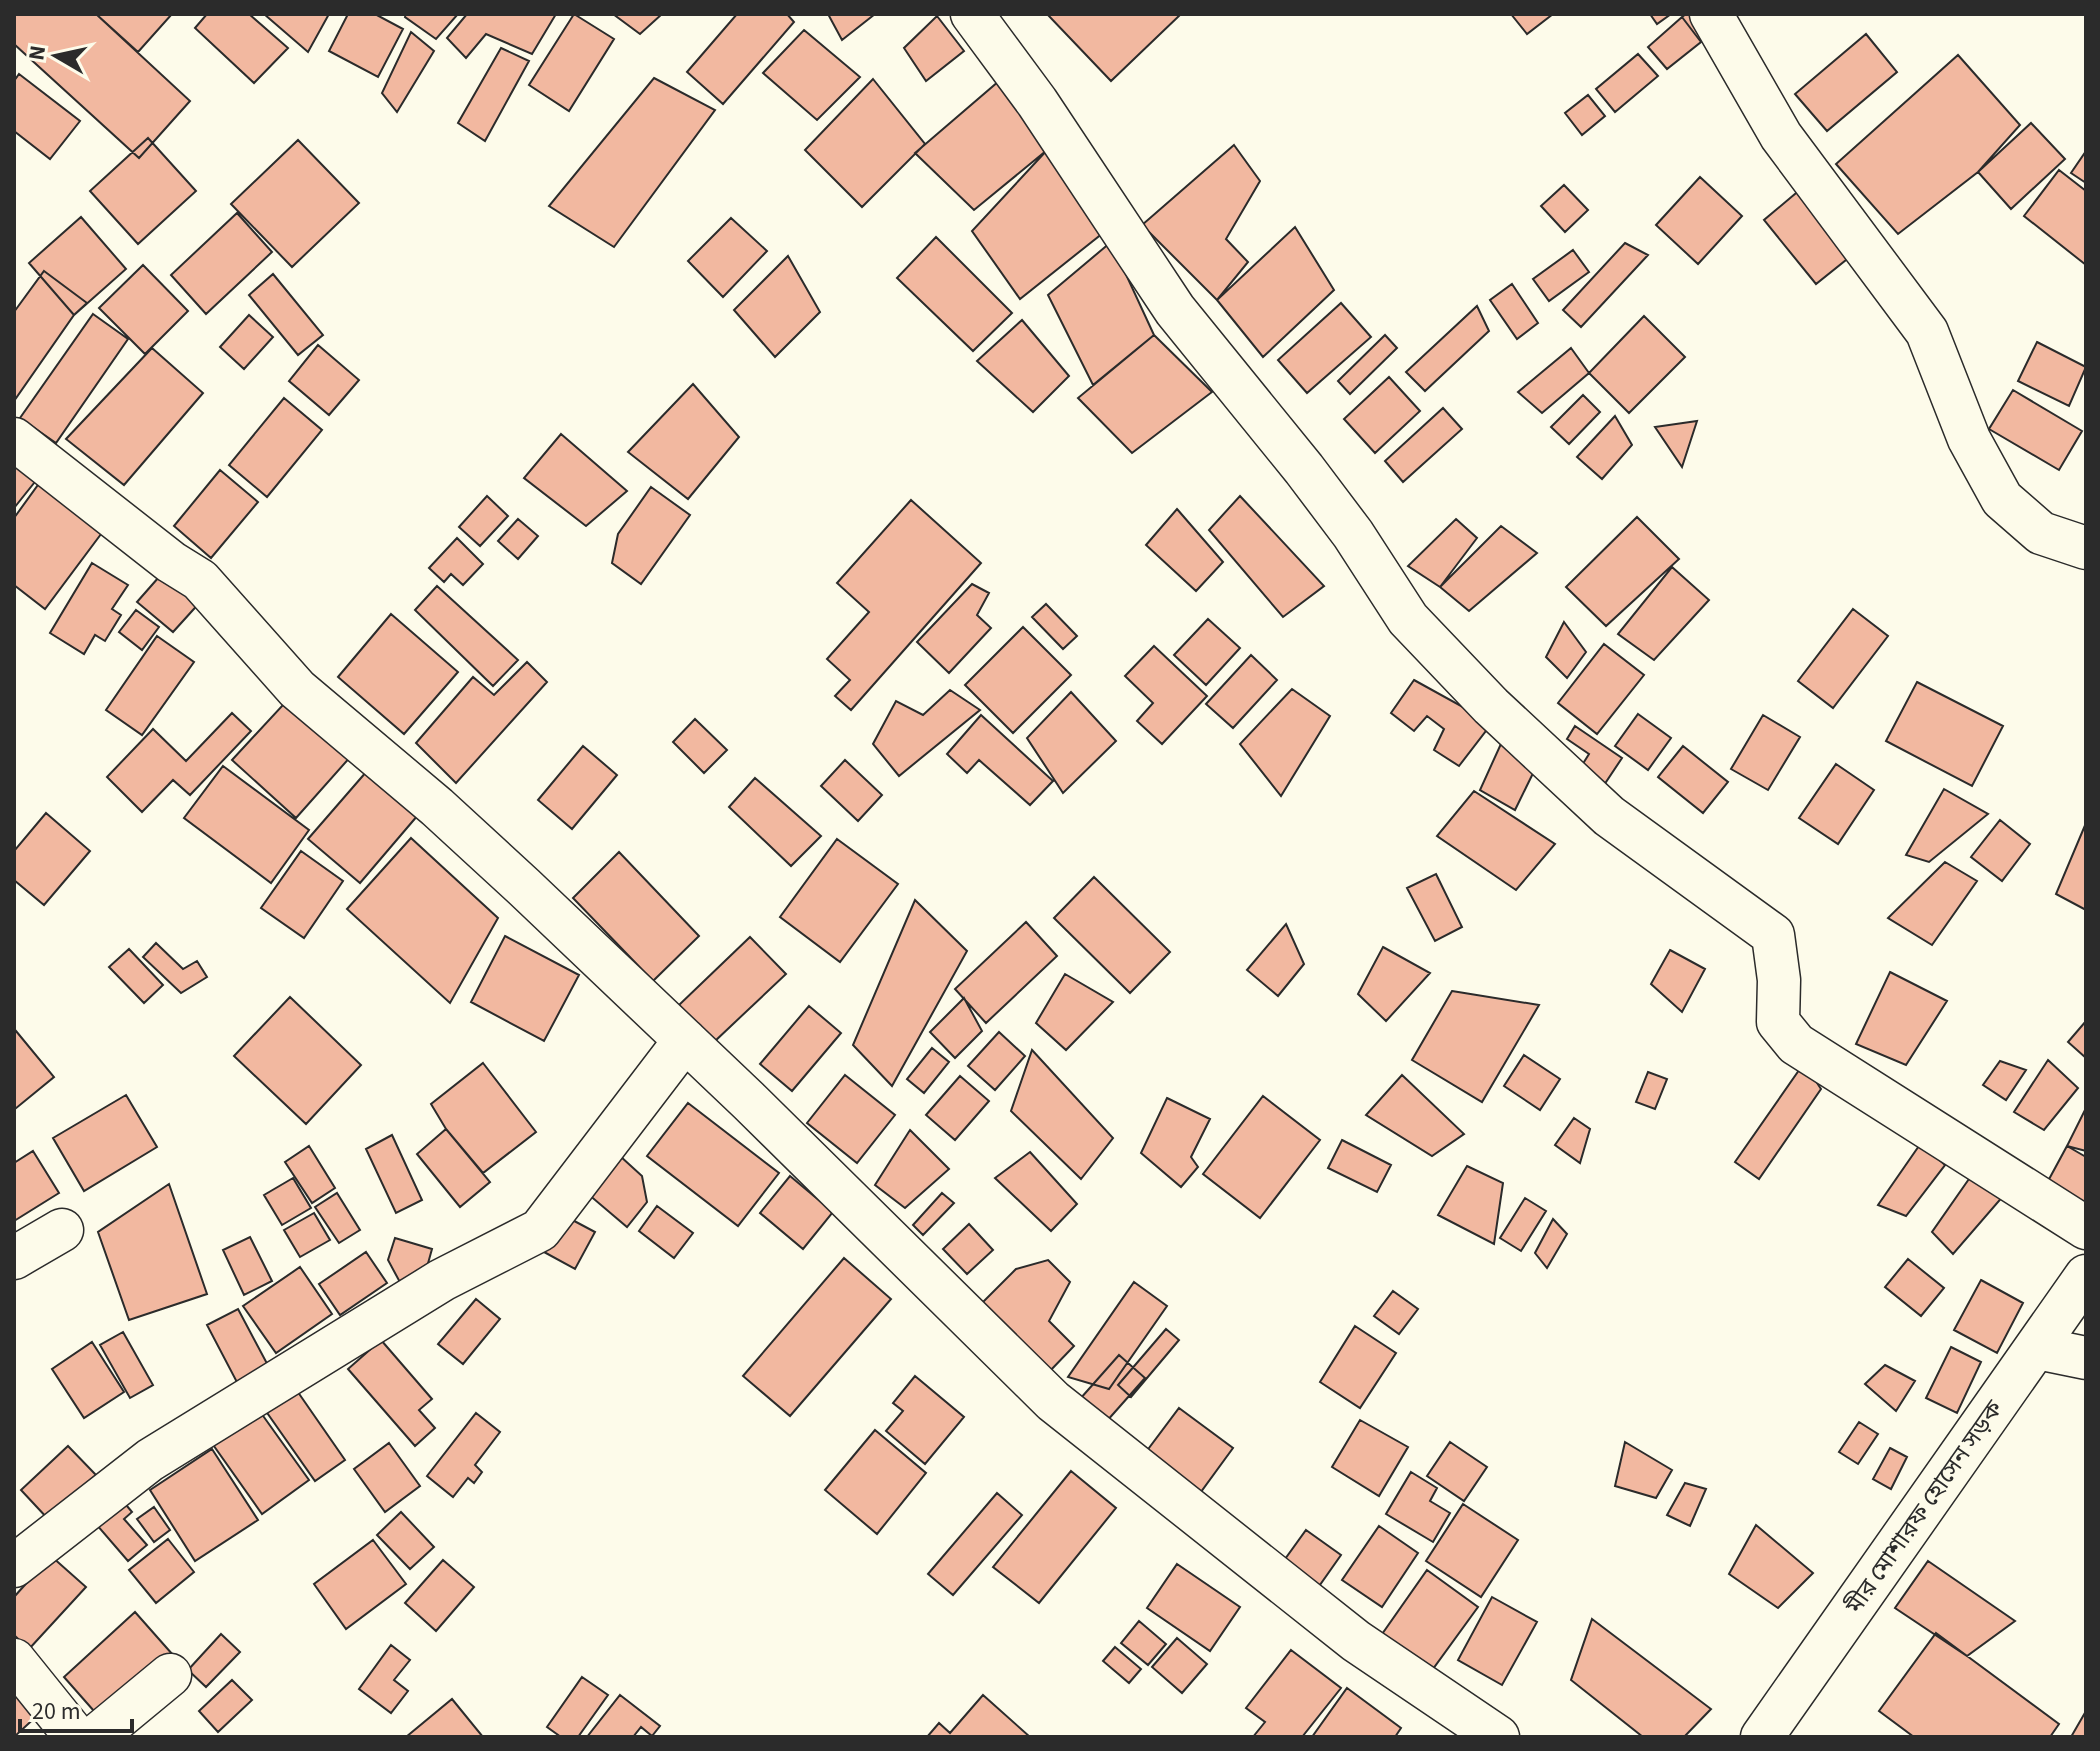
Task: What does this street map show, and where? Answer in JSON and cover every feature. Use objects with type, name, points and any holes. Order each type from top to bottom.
[{"type":"street","points":[[972,14],[1037,102],[1175,310],[1304,469],[1353,534],[1408,619],[1491,706],[1609,816],[1773,935],[1779,980],[1778,1022],[1796,1044],[2086,1228]]},
{"type":"street","points":[[1711,14],[1781,136],[1927,332],[1969,439],[2002,499],[2041,533],[2086,548]]},
{"type":"street","points":[[14,439],[171,562],[200,580],[297,689],[437,807],[685,1040],[1053,1401],[1356,1641],[1498,1737]]},
{"type":"street","points":[[14,1566],[150,1460],[442,1280],[540,1230],[685,1040]]},
{"type":"street","points":[[14,1258],[62,1230]]},
{"type":"street","name":"মীর মোশারফ হোসেন সড়ক","points":[[1762,1737],[2086,1276]]},
{"type":"street","points":[[2037,1348],[2086,1358]]},
{"type":"street","points":[[14,1660],[76,1737]]},
{"type":"street","points":[[95,1737],[170,1675]]},
{"type":"building","points":[[14,14],[96,14],[190,101],[139,158],[14,44]]},
{"type":"building","points":[[96,14],[172,14],[138,52]]},
{"type":"building","points":[[207,14],[249,14],[288,48],[254,83],[195,28]]},
{"type":"building","points":[[264,14],[329,14],[308,52]]},
{"type":"building","points":[[348,14],[375,14],[403,29],[378,77],[329,51]]},
{"type":"building","points":[[406,14],[458,14],[436,39],[405,17]]},
{"type":"building","points":[[467,14],[556,14],[532,54],[486,34],[466,58],[447,38]]},
{"type":"building","points":[[574,14],[614,39],[569,111],[529,85]]},
{"type":"building","points":[[613,14],[662,14],[640,34]]},
{"type":"building","points":[[737,14],[787,14],[794,22],[723,104],[687,72]]},
{"type":"building","points":[[828,14],[875,14],[842,40]]},
{"type":"building","points":[[1047,14],[1181,14],[1111,81]]},
{"type":"building","points":[[1511,14],[1553,14],[1527,34]]},
{"type":"building","points":[[1650,14],[1671,14],[1657,24]]},
{"type":"building","points":[[1686,14],[1706,14],[1718,30],[1701,42],[1682,17]]},
{"type":"building","points":[[937,16],[964,51],[926,81],[904,48]]},
{"type":"building","points":[[1682,17],[1701,42],[1667,69],[1648,47]]},
{"type":"building","points":[[804,30],[860,77],[817,120],[763,73]]},
{"type":"building","points":[[411,32],[434,51],[397,112],[382,93]]},
{"type":"building","points":[[1866,34],[1897,72],[1827,131],[1795,94]]},
{"type":"building","points":[[501,48],[529,61],[485,141],[458,123]]},
{"type":"building","points":[[1638,54],[1658,76],[1615,112],[1596,89]]},
{"type":"building","points":[[1958,55],[2020,125],[1978,172],[1898,234],[1836,164]]},
{"type":"building","points":[[19,74],[80,121],[50,159],[14,131],[14,81]]},
{"type":"building","points":[[1006,75],[1058,141],[974,210],[915,153]]},
{"type":"building","points":[[654,78],[715,110],[614,247],[549,206]]},
{"type":"building","points":[[873,79],[925,144],[862,207],[805,150]]},
{"type":"building","points":[[1588,95],[1605,116],[1582,135],[1565,113]]},
{"type":"building","points":[[2031,123],[2065,159],[2011,209],[1978,172]]},
{"type":"building","points":[[148,138],[196,191],[138,244],[90,191]]},
{"type":"building","points":[[298,140],[359,203],[292,267],[231,204]]},
{"type":"building","points":[[1234,145],[1260,181],[1226,239],[1248,262],[1217,300],[1142,225]]},
{"type":"building","points":[[1049,148],[1108,229],[1020,299],[972,231]]},
{"type":"building","points":[[2086,151],[2086,183],[2071,173]]},
{"type":"building","points":[[2059,170],[2086,191],[2086,265],[2024,216]]},
{"type":"building","points":[[1700,177],[1742,216],[1698,264],[1656,225]]},
{"type":"building","points":[[1808,183],[1861,248],[1816,284],[1764,220]]},
{"type":"building","points":[[1564,185],[1588,210],[1565,232],[1541,206]]},
{"type":"building","points":[[237,213],[272,252],[206,314],[171,275]]},
{"type":"building","points":[[81,217],[126,269],[74,315],[29,263]]},
{"type":"building","points":[[731,218],[767,251],[723,297],[688,261]]},
{"type":"building","points":[[1295,227],[1334,290],[1263,357],[1217,300]]},
{"type":"building","points":[[936,237],[1012,313],[973,351],[897,278]]},
{"type":"building","points":[[1111,242],[1154,335],[1093,385],[1048,295]]},
{"type":"building","points":[[1625,243],[1648,255],[1581,327],[1563,310]]},
{"type":"building","points":[[1573,250],[1589,272],[1549,301],[1533,279]]},
{"type":"building","points":[[788,256],[820,312],[775,357],[734,310]]},
{"type":"building","points":[[143,265],[188,311],[145,354],[99,308]]},
{"type":"building","points":[[44,271],[87,303],[74,315],[14,401],[14,312]]},
{"type":"building","points":[[273,274],[323,335],[298,355],[249,295]]},
{"type":"building","points":[[1512,284],[1538,323],[1517,339],[1490,300]]},
{"type":"building","points":[[1341,303],[1371,337],[1307,393],[1278,360]]},
{"type":"building","points":[[1477,306],[1489,331],[1425,391],[1406,372]]},
{"type":"building","points":[[93,314],[128,339],[56,443],[20,418]]},
{"type":"building","points":[[249,315],[273,337],[244,369],[220,347]]},
{"type":"building","points":[[1644,316],[1685,357],[1629,413],[1589,373]]},
{"type":"building","points":[[1022,320],[1069,376],[1033,412],[977,361]]},
{"type":"building","points":[[1154,335],[1212,392],[1132,453],[1078,398]]},
{"type":"building","points":[[1385,335],[1397,348],[1350,394],[1338,381]]},
{"type":"building","points":[[2037,342],[2086,367],[2069,406],[2018,381]]},
{"type":"building","points":[[318,345],[359,380],[329,415],[289,381]]},
{"type":"building","points":[[152,348],[203,393],[124,485],[66,439]]},
{"type":"building","points":[[1571,348],[1589,373],[1542,413],[1518,392]]},
{"type":"building","points":[[1389,377],[1420,411],[1375,453],[1344,419]]},
{"type":"building","points":[[693,384],[739,437],[688,499],[628,452]]},
{"type":"building","points":[[2013,390],[2082,431],[2059,470],[1989,429]]},
{"type":"building","points":[[1583,395],[1600,412],[1569,444],[1551,427]]},
{"type":"building","points":[[284,398],[322,430],[267,497],[229,465]]},
{"type":"building","points":[[1443,408],[1462,429],[1403,482],[1385,461]]},
{"type":"building","points":[[1615,416],[1632,445],[1602,479],[1577,457]]},
{"type":"building","points":[[1697,421],[1682,467],[1655,427]]},
{"type":"building","points":[[561,434],[627,491],[586,526],[524,478]]},
{"type":"building","points":[[14,452],[42,473],[14,508]]},
{"type":"building","points":[[220,470],[258,502],[211,558],[174,526]]},
{"type":"building","points":[[43,478],[107,526],[45,609],[14,585],[14,518]]},
{"type":"building","points":[[651,487],[690,515],[641,584],[612,563],[618,534]]},
{"type":"building","points":[[487,496],[508,516],[480,546],[459,527]]},
{"type":"building","points":[[1240,496],[1324,586],[1283,617],[1209,530]]},
{"type":"building","points":[[911,500],[981,563],[851,710],[835,696],[850,680],[827,659],[869,612],[837,583]]},
{"type":"building","points":[[1177,509],[1223,562],[1196,591],[1146,545]]},
{"type":"building","points":[[1637,517],[1679,559],[1606,626],[1566,587]]},
{"type":"building","points":[[518,519],[538,536],[518,559],[498,541]]},
{"type":"building","points":[[1456,519],[1477,538],[1440,587],[1408,566]]},
{"type":"building","points":[[1501,526],[1537,553],[1469,611],[1440,587]]},
{"type":"building","points":[[457,538],[483,564],[463,585],[451,574],[444,582],[429,568]]},
{"type":"building","points":[[92,563],[128,585],[112,609],[121,615],[105,641],[95,635],[84,654],[50,633]]},
{"type":"building","points":[[1672,567],[1709,600],[1654,660],[1618,634]]},
{"type":"building","points":[[166,569],[202,600],[173,632],[137,602]]},
{"type":"building","points":[[972,584],[989,593],[977,615],[991,628],[949,673],[917,642]]},
{"type":"building","points":[[437,586],[518,660],[493,686],[415,610]]},
{"type":"building","points":[[1046,604],[1077,636],[1063,649],[1032,617]]},
{"type":"building","points":[[1853,609],[1888,636],[1833,708],[1798,681]]},
{"type":"building","points":[[136,610],[159,627],[142,650],[119,632]]},
{"type":"building","points":[[391,614],[458,672],[404,734],[338,677]]},
{"type":"building","points":[[1208,619],[1240,648],[1206,685],[1174,655]]},
{"type":"building","points":[[1564,622],[1586,652],[1567,678],[1546,657]]},
{"type":"building","points":[[1023,627],[1071,675],[1013,733],[965,685]]},
{"type":"building","points":[[157,636],[194,662],[142,735],[106,710]]},
{"type":"building","points":[[1604,644],[1644,675],[1597,734],[1558,703]]},
{"type":"building","points":[[1154,646],[1207,696],[1162,744],[1137,721],[1153,703],[1125,676]]},
{"type":"building","points":[[1251,655],[1277,680],[1233,728],[1206,704]]},
{"type":"building","points":[[527,662],[547,682],[456,783],[416,743],[473,677],[494,695]]},
{"type":"building","points":[[1414,680],[1492,723],[1459,766],[1434,750],[1444,729],[1427,716],[1414,731],[1391,713]]},
{"type":"building","points":[[1917,682],[2003,726],[1972,786],[1886,741]]},
{"type":"building","points":[[1292,689],[1330,716],[1281,796],[1240,744]]},
{"type":"building","points":[[950,690],[980,710],[899,776],[873,744],[896,701],[923,715]]},
{"type":"building","points":[[1071,692],[1116,741],[1063,793],[1027,738]]},
{"type":"building","points":[[294,693],[360,746],[296,818],[232,760]]},
{"type":"building","points":[[232,713],[251,731],[190,795],[173,780],[142,812],[107,777],[153,729],[186,761]]},
{"type":"building","points":[[1638,714],[1671,738],[1648,770],[1615,746]]},
{"type":"building","points":[[981,715],[1053,781],[1030,805],[979,760],[967,773],[947,754]]},
{"type":"building","points":[[1763,715],[1800,737],[1768,790],[1731,769]]},
{"type":"building","points":[[695,719],[727,750],[704,773],[673,742]]},
{"type":"building","points":[[1575,726],[1622,758],[1598,794],[1574,778],[1589,754],[1567,739]]},
{"type":"building","points":[[1505,735],[1540,759],[1515,810],[1480,790]]},
{"type":"building","points":[[583,746],[617,775],[572,829],[538,800]]},
{"type":"building","points":[[1683,746],[1728,782],[1703,813],[1658,777]]},
{"type":"building","points":[[845,760],[882,795],[858,821],[821,786]]},
{"type":"building","points":[[1836,764],[1874,790],[1838,844],[1799,818]]},
{"type":"building","points":[[223,766],[309,830],[271,883],[184,818]]},
{"type":"building","points":[[367,771],[418,815],[360,883],[308,839]]},
{"type":"building","points":[[755,778],[821,836],[791,866],[729,807]]},
{"type":"building","points":[[1944,789],[1988,814],[1929,862],[1906,855]]},
{"type":"building","points":[[1474,791],[1555,844],[1516,890],[1437,836]]},
{"type":"building","points":[[46,813],[90,851],[44,905],[14,880],[14,851]]},
{"type":"building","points":[[2000,820],[2030,844],[2002,881],[1971,857]]},
{"type":"building","points":[[2086,823],[2086,910],[2056,894]]},
{"type":"building","points":[[411,838],[498,918],[450,1003],[347,909]]},
{"type":"building","points":[[837,839],[898,884],[840,962],[780,917]]},
{"type":"building","points":[[301,851],[343,881],[304,938],[261,908]]},
{"type":"building","points":[[619,852],[699,936],[653,981],[573,898]]},
{"type":"building","points":[[1945,862],[1977,881],[1932,945],[1888,918]]},
{"type":"building","points":[[1436,874],[1462,927],[1435,941],[1407,888]]},
{"type":"building","points":[[1094,877],[1170,952],[1130,993],[1054,918]]},
{"type":"building","points":[[915,900],[967,951],[892,1086],[853,1045]]},
{"type":"building","points":[[1026,922],[1057,956],[986,1023],[955,989]]},
{"type":"building","points":[[1286,924],[1304,964],[1278,996],[1247,970]]},
{"type":"building","points":[[505,936],[579,975],[544,1041],[471,1002]]},
{"type":"building","points":[[750,937],[786,974],[714,1042],[679,1005]]},
{"type":"building","points":[[156,943],[183,969],[197,961],[207,977],[181,993],[143,957]]},
{"type":"building","points":[[1383,947],[1430,973],[1386,1021],[1358,994]]},
{"type":"building","points":[[129,949],[163,985],[144,1003],[109,967]]},
{"type":"building","points":[[1670,950],[1705,969],[1682,1012],[1651,984]]},
{"type":"building","points":[[1890,972],[1947,1001],[1906,1065],[1856,1044]]},
{"type":"building","points":[[1065,974],[1113,1002],[1066,1050],[1036,1023]]},
{"type":"building","points":[[1452,991],[1539,1005],[1482,1102],[1412,1060]]},
{"type":"building","points":[[290,997],[361,1065],[306,1124],[234,1056]]},
{"type":"building","points":[[964,998],[982,1031],[955,1058],[930,1032]]},
{"type":"building","points":[[809,1006],[841,1033],[792,1091],[760,1064]]},
{"type":"building","points":[[2086,1021],[2086,1058],[2068,1042]]},
{"type":"building","points":[[16,1031],[54,1077],[15,1109],[14,1033]]},
{"type":"building","points":[[999,1032],[1025,1056],[995,1090],[968,1066]]},
{"type":"building","points":[[932,1048],[949,1062],[924,1093],[907,1079]]},
{"type":"building","points":[[1032,1050],[1113,1138],[1081,1179],[1011,1111]]},
{"type":"building","points":[[1524,1055],[1560,1079],[1540,1110],[1504,1086]]},
{"type":"building","points":[[2048,1060],[2078,1088],[2044,1130],[2014,1112]]},
{"type":"building","points":[[2000,1061],[2026,1070],[2006,1100],[1983,1085]]},
{"type":"building","points":[[483,1063],[536,1132],[483,1173],[446,1129],[431,1104]]},
{"type":"building","points":[[1804,1063],[1821,1089],[1759,1179],[1735,1162]]},
{"type":"building","points":[[1648,1072],[1667,1079],[1655,1109],[1636,1102]]},
{"type":"building","points":[[845,1075],[895,1115],[857,1163],[807,1123]]},
{"type":"building","points":[[1402,1075],[1464,1134],[1432,1156],[1366,1115]]},
{"type":"building","points":[[960,1076],[989,1101],[955,1140],[926,1115]]},
{"type":"building","points":[[126,1095],[157,1147],[84,1191],[53,1138]]},
{"type":"building","points":[[1263,1096],[1320,1140],[1260,1218],[1203,1174]]},
{"type":"building","points":[[1167,1098],[1210,1119],[1191,1157],[1198,1167],[1181,1187],[1141,1153]]},
{"type":"building","points":[[688,1103],[779,1173],[738,1226],[647,1156]]},
{"type":"building","points":[[2086,1108],[2086,1151],[2067,1146]]},
{"type":"building","points":[[1574,1118],[1590,1129],[1580,1163],[1555,1145]]},
{"type":"building","points":[[446,1129],[490,1182],[460,1207],[417,1154]]},
{"type":"building","points":[[910,1130],[949,1169],[905,1208],[875,1185]]},
{"type":"building","points":[[392,1135],[422,1200],[396,1213],[366,1149]]},
{"type":"building","points":[[1342,1140],[1391,1165],[1377,1192],[1328,1168]]},
{"type":"building","points":[[1921,1143],[1945,1165],[1906,1216],[1878,1205]]},
{"type":"building","points":[[309,1146],[335,1188],[312,1203],[285,1162]]},
{"type":"building","points":[[2067,1146],[2086,1157],[2086,1211],[2041,1194]]},
{"type":"building","points":[[33,1151],[59,1193],[14,1221],[14,1163]]},
{"type":"building","points":[[1030,1152],[1077,1204],[1051,1231],[995,1178]]},
{"type":"building","points":[[620,1156],[642,1176],[647,1202],[627,1227],[588,1194]]},
{"type":"building","points":[[1467,1166],[1503,1183],[1494,1244],[1438,1215]]},
{"type":"building","points":[[1978,1166],[2011,1187],[1953,1254],[1932,1232]]},
{"type":"building","points":[[790,1176],[833,1212],[803,1249],[760,1213]]},
{"type":"building","points":[[293,1178],[311,1208],[282,1225],[264,1195]]},
{"type":"building","points":[[169,1184],[207,1294],[129,1320],[98,1232]]},
{"type":"building","points":[[337,1193],[360,1230],[339,1243],[315,1207]]},
{"type":"building","points":[[942,1193],[954,1203],[923,1235],[913,1225]]},
{"type":"building","points":[[1525,1198],[1546,1211],[1521,1251],[1500,1238]]},
{"type":"building","points":[[657,1206],[693,1233],[674,1258],[639,1231]]},
{"type":"building","points":[[314,1213],[330,1240],[300,1257],[284,1230]]},
{"type":"building","points":[[563,1215],[595,1232],[575,1269],[544,1252]]},
{"type":"building","points":[[1553,1219],[1567,1234],[1547,1268],[1535,1253]]},
{"type":"building","points":[[969,1224],[993,1250],[967,1274],[943,1249]]},
{"type":"building","points":[[250,1237],[272,1281],[244,1295],[223,1250]]},
{"type":"building","points":[[395,1238],[432,1249],[422,1285],[402,1286],[388,1260]]},
{"type":"building","points":[[366,1252],[387,1283],[340,1315],[319,1284]]},
{"type":"building","points":[[844,1258],[891,1299],[790,1416],[743,1376]]},
{"type":"building","points":[[1908,1259],[1944,1288],[1921,1316],[1885,1287]]},
{"type":"building","points":[[1048,1260],[1070,1282],[1049,1321],[1074,1346],[1048,1373],[980,1305],[1016,1269]]},
{"type":"building","points":[[300,1267],[332,1314],[276,1353],[243,1306]]},
{"type":"building","points":[[1981,1280],[2023,1303],[1997,1353],[1954,1330]]},
{"type":"building","points":[[1134,1282],[1167,1306],[1109,1389],[1068,1377]]},
{"type":"building","points":[[1393,1291],[1418,1309],[1399,1334],[1374,1316]]},
{"type":"building","points":[[476,1299],[500,1319],[463,1364],[438,1344]]},
{"type":"building","points":[[238,1309],[271,1371],[240,1388],[207,1325]]},
{"type":"building","points":[[1355,1326],[1396,1353],[1360,1408],[1320,1382]]},
{"type":"building","points":[[1166,1329],[1179,1340],[1131,1397],[1118,1385]]},
{"type":"building","points":[[123,1332],[153,1385],[130,1398],[100,1345]]},
{"type":"building","points":[[381,1340],[432,1399],[419,1410],[435,1428],[415,1446],[348,1369]]},
{"type":"building","points":[[92,1342],[124,1392],[84,1418],[52,1369]]},
{"type":"building","points":[[1951,1347],[1981,1362],[1957,1413],[1926,1398]]},
{"type":"building","points":[[1119,1355],[1145,1378],[1106,1422],[1080,1399]]},
{"type":"building","points":[[1885,1365],[1915,1381],[1896,1411],[1865,1384]]},
{"type":"building","points":[[915,1376],[964,1417],[925,1464],[886,1431],[903,1411],[893,1403]]},
{"type":"building","points":[[293,1385],[345,1460],[315,1481],[263,1407]]},
{"type":"building","points":[[256,1406],[309,1480],[262,1514],[209,1439]]},
{"type":"building","points":[[1179,1408],[1233,1448],[1195,1500],[1140,1460]]},
{"type":"building","points":[[476,1413],[500,1432],[475,1465],[482,1472],[474,1483],[468,1478],[453,1497],[427,1476]]},
{"type":"building","points":[[1360,1420],[1408,1447],[1379,1496],[1332,1467]]},
{"type":"building","points":[[1859,1422],[1878,1434],[1858,1464],[1839,1452]]},
{"type":"building","points":[[875,1430],[926,1473],[877,1534],[825,1490]]},
{"type":"building","points":[[1450,1442],[1487,1467],[1464,1501],[1427,1476]]},
{"type":"building","points":[[1625,1442],[1672,1470],[1656,1498],[1615,1486]]},
{"type":"building","points":[[389,1443],[420,1486],[385,1512],[354,1469]]},
{"type":"building","points":[[68,1446],[96,1475],[49,1520],[21,1490]]},
{"type":"building","points":[[1890,1448],[1907,1457],[1891,1489],[1873,1479]]},
{"type":"building","points":[[212,1449],[258,1520],[195,1561],[150,1490]]},
{"type":"building","points":[[1071,1471],[1116,1508],[1039,1603],[993,1567]]},
{"type":"building","points":[[1411,1472],[1437,1488],[1430,1501],[1450,1513],[1433,1542],[1386,1514]]},
{"type":"building","points":[[1685,1483],[1706,1489],[1690,1526],[1667,1515]]},
{"type":"building","points":[[997,1493],[1022,1515],[953,1595],[928,1574]]},
{"type":"building","points":[[117,1494],[132,1512],[124,1519],[147,1545],[128,1561],[90,1517]]},
{"type":"building","points":[[1463,1504],[1518,1540],[1481,1597],[1426,1561]]},
{"type":"building","points":[[154,1507],[170,1530],[154,1542],[137,1519]]},
{"type":"building","points":[[401,1512],[434,1547],[410,1569],[377,1535]]},
{"type":"building","points":[[1756,1525],[1813,1573],[1778,1608],[1729,1574]]},
{"type":"building","points":[[1379,1526],[1418,1553],[1382,1607],[1342,1580]]},
{"type":"building","points":[[1306,1530],[1341,1555],[1310,1599],[1275,1573]]},
{"type":"building","points":[[168,1539],[194,1572],[156,1603],[129,1570]]},
{"type":"building","points":[[373,1540],[406,1584],[346,1629],[314,1584]]},
{"type":"building","points":[[51,1556],[86,1587],[29,1649],[14,1635],[14,1597]]},
{"type":"building","points":[[443,1560],[474,1587],[436,1631],[405,1603]]},
{"type":"building","points":[[1928,1561],[2015,1621],[1967,1656],[1895,1608]]},
{"type":"building","points":[[1177,1564],[1240,1607],[1210,1651],[1147,1608]]},
{"type":"building","points":[[1427,1570],[1478,1607],[1430,1673],[1380,1637]]},
{"type":"building","points":[[1492,1597],[1537,1622],[1502,1685],[1458,1660]]},
{"type":"building","points":[[135,1612],[173,1655],[101,1719],[64,1677]]},
{"type":"building","points":[[1592,1619],[1711,1709],[1684,1737],[1643,1737],[1571,1680]]},
{"type":"building","points":[[1139,1621],[1166,1644],[1148,1665],[1121,1643]]},
{"type":"building","points":[[1936,1633],[2059,1724],[2050,1737],[1914,1737],[1879,1711]]},
{"type":"building","points":[[221,1634],[240,1652],[206,1687],[188,1670]]},
{"type":"building","points":[[1177,1638],[1207,1664],[1182,1693],[1152,1667]]},
{"type":"building","points":[[391,1645],[410,1660],[394,1680],[408,1691],[391,1713],[359,1689]]},
{"type":"building","points":[[1115,1647],[1141,1669],[1129,1683],[1103,1661]]},
{"type":"building","points":[[1291,1650],[1341,1688],[1302,1737],[1253,1737],[1265,1722],[1246,1708]]},
{"type":"building","points":[[582,1677],[608,1695],[578,1737],[561,1737],[547,1727]]},
{"type":"building","points":[[232,1680],[252,1700],[218,1732],[199,1711]]},
{"type":"building","points":[[1347,1688],[1401,1728],[1395,1737],[1312,1737]]},
{"type":"building","points":[[19,1694],[39,1714],[14,1737],[14,1699]]},
{"type":"building","points":[[620,1695],[660,1726],[652,1736],[641,1727],[633,1737],[587,1737]]},
{"type":"building","points":[[983,1695],[1030,1737],[927,1737],[939,1723],[950,1733]]},
{"type":"building","points":[[452,1699],[483,1737],[406,1737]]},
{"type":"building","points":[[2086,1711],[2086,1737],[2071,1737]]}]
